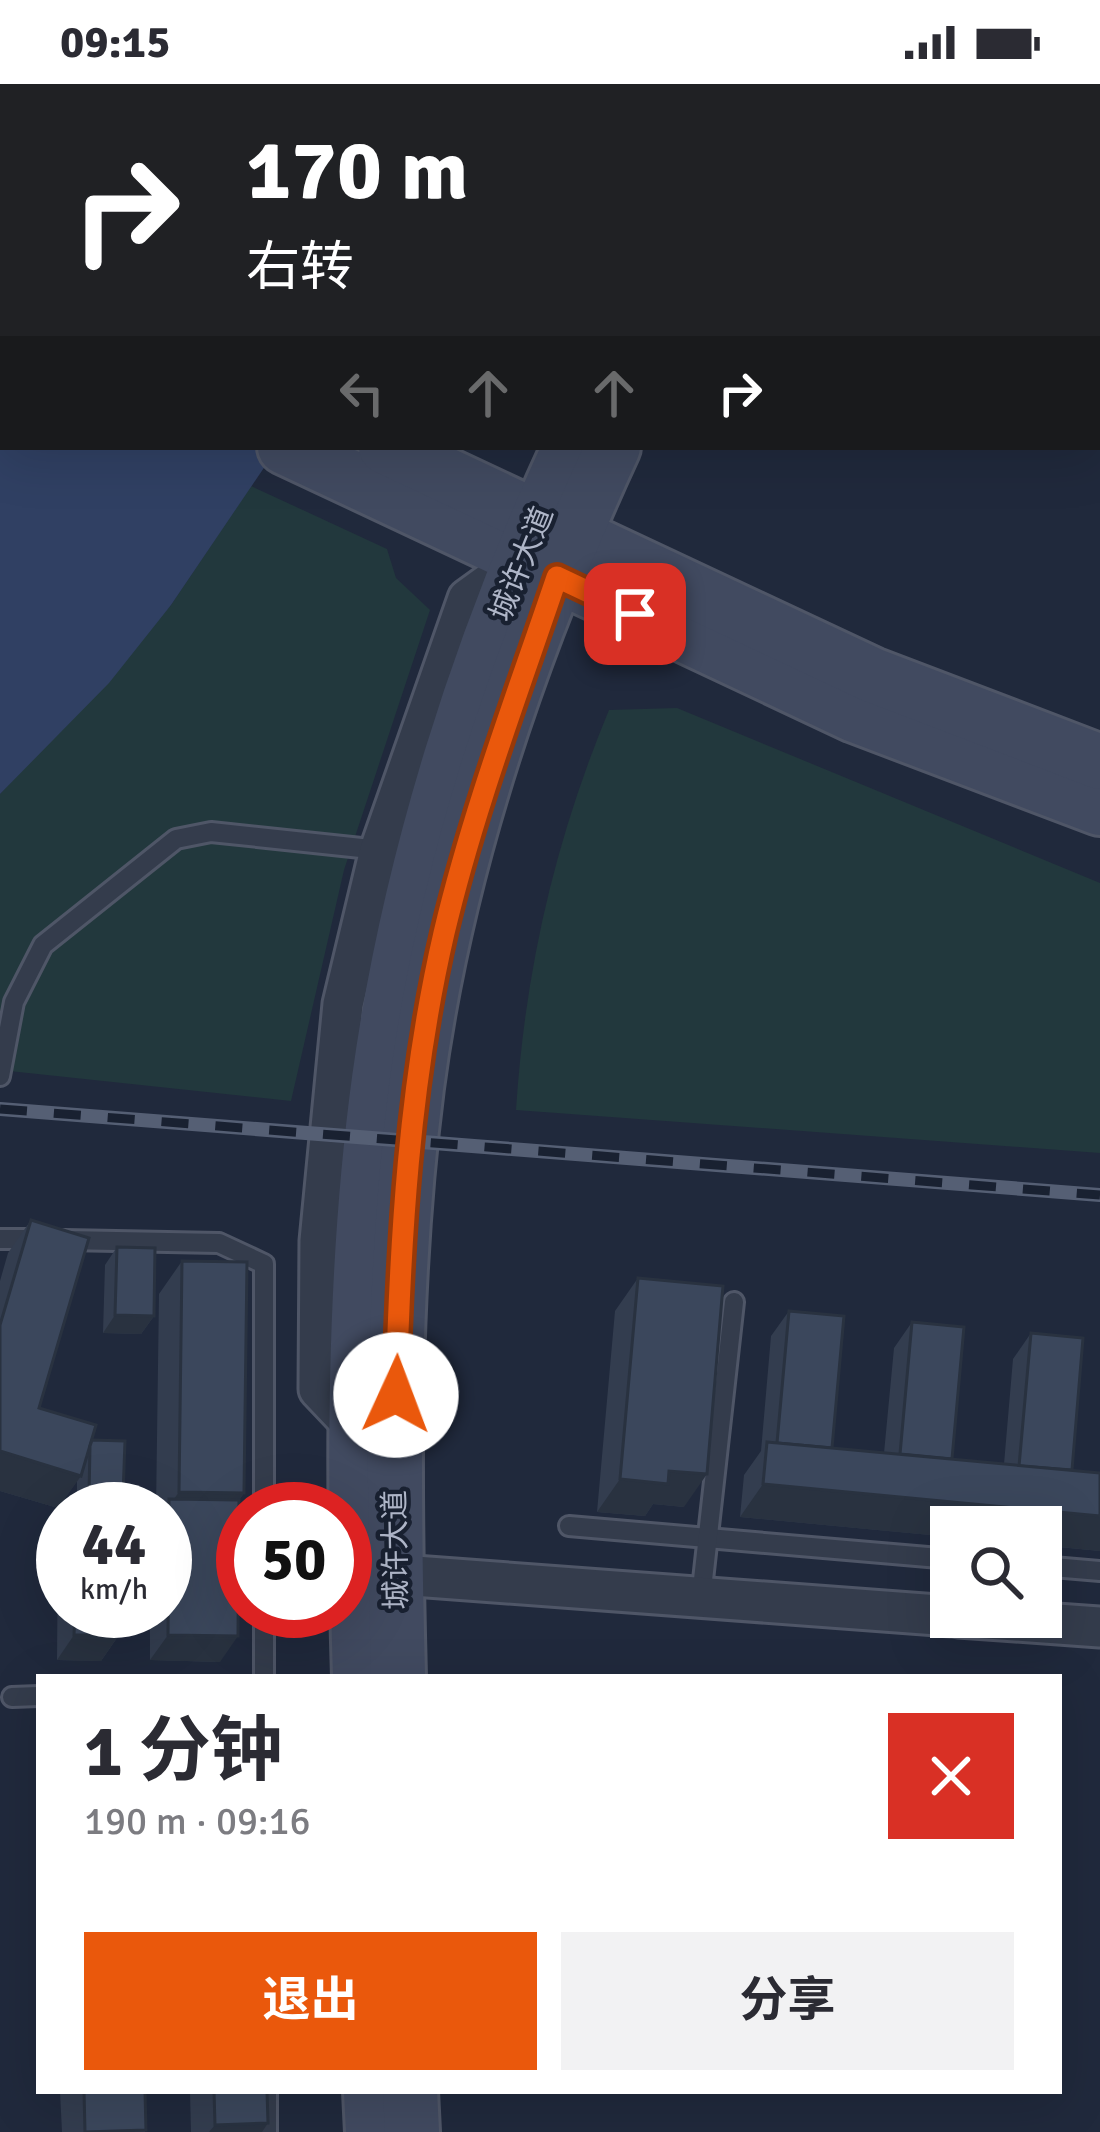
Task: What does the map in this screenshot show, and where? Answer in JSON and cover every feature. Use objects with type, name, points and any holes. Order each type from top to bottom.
[{"type":"main road","points":[[302,450],[365,461],[548,548],[855,715],[1100,808]]},
{"type":"main road","name":"城许大道","points":[[359,1674],[376,1574],[409,1154],[428,1016],[569,450]]},
{"type":"main road","name":"城许大道","points":[[397,1674],[376,1574],[356,1428],[370,1151],[390,1009],[431,829],[548,548],[611,450]]},
{"type":"main road","points":[[548,548],[1100,762]]},
{"type":"main road","points":[[371,2094],[373,2132]]},
{"type":"main road","points":[[410,2094],[412,2132]]},
{"type":"street","points":[[356,1428],[320,1389],[320,1241],[343,1004],[380,850],[468,599],[548,548]]},
{"type":"street","points":[[376,1574],[930,1615]]},
{"type":"street","points":[[1062,1625],[1100,1628]]},
{"type":"lane","points":[[0,1076],[14,1002],[43,945],[176,839],[211,832],[380,850]]},
{"type":"lane","points":[[0,1238],[219,1243],[264,1264],[264,1482]]},
{"type":"lane","points":[[701,1598],[734,1302]]},
{"type":"lane","points":[[569,1526],[930,1556]]},
{"type":"lane","points":[[1062,1568],[1100,1571]]},
{"type":"lane","points":[[264,1638],[264,1674]]},
{"type":"lane","points":[[12,1697],[36,1696]]},
{"type":"lane","points":[[267,2094],[267,2132]]},
{"type":"green space","points":[[251,486],[387,549],[396,578],[430,610],[344,870],[291,1101],[0,1070],[0,794],[171,605]]},
{"type":"green space","points":[[677,708],[1100,883],[1100,1153],[516,1110],[527,1007],[546,906],[573,808],[609,710]]},
{"type":"water","points":[[0,450],[276,450],[171,605],[109,683],[0,794]]},
{"type":"building","points":[[31,1220],[89,1238],[39,1408],[96,1425],[81,1476],[0,1451],[0,1325]]},
{"type":"building","points":[[117,1247],[155,1248],[154,1316],[115,1315]]},
{"type":"building","points":[[182,1261],[247,1262],[244,1482],[216,1482],[216,1493],[192,1492],[192,1482],[179,1482]]},
{"type":"building","points":[[638,1278],[723,1286],[707,1474],[669,1471],[668,1484],[620,1479]]},
{"type":"building","points":[[789,1311],[844,1316],[832,1448],[777,1443]]},
{"type":"building","points":[[912,1322],[964,1327],[952,1459],[900,1454]]},
{"type":"building","points":[[1031,1333],[1083,1338],[1072,1470],[1019,1466]]},
{"type":"building","points":[[92,1440],[125,1441],[124,1482],[89,1482]]},
{"type":"building","points":[[767,1442],[1100,1473],[1100,1516],[1062,1512],[1062,1506],[995,1506],[763,1484]]},
{"type":"building","points":[[192,1499],[216,1500],[216,1636],[192,1635]]},
{"type":"building","points":[[84,2094],[145,2094],[146,2130],[85,2132]]},
{"type":"building","points":[[214,2094],[267,2094],[268,2123],[215,2125]]},
{"type":"railway","points":[[0,1109],[1100,1195]]},
{"type":"route","points":[[396,1395],[417,1085],[443,937],[485,782],[557,577],[635,614]]}]
